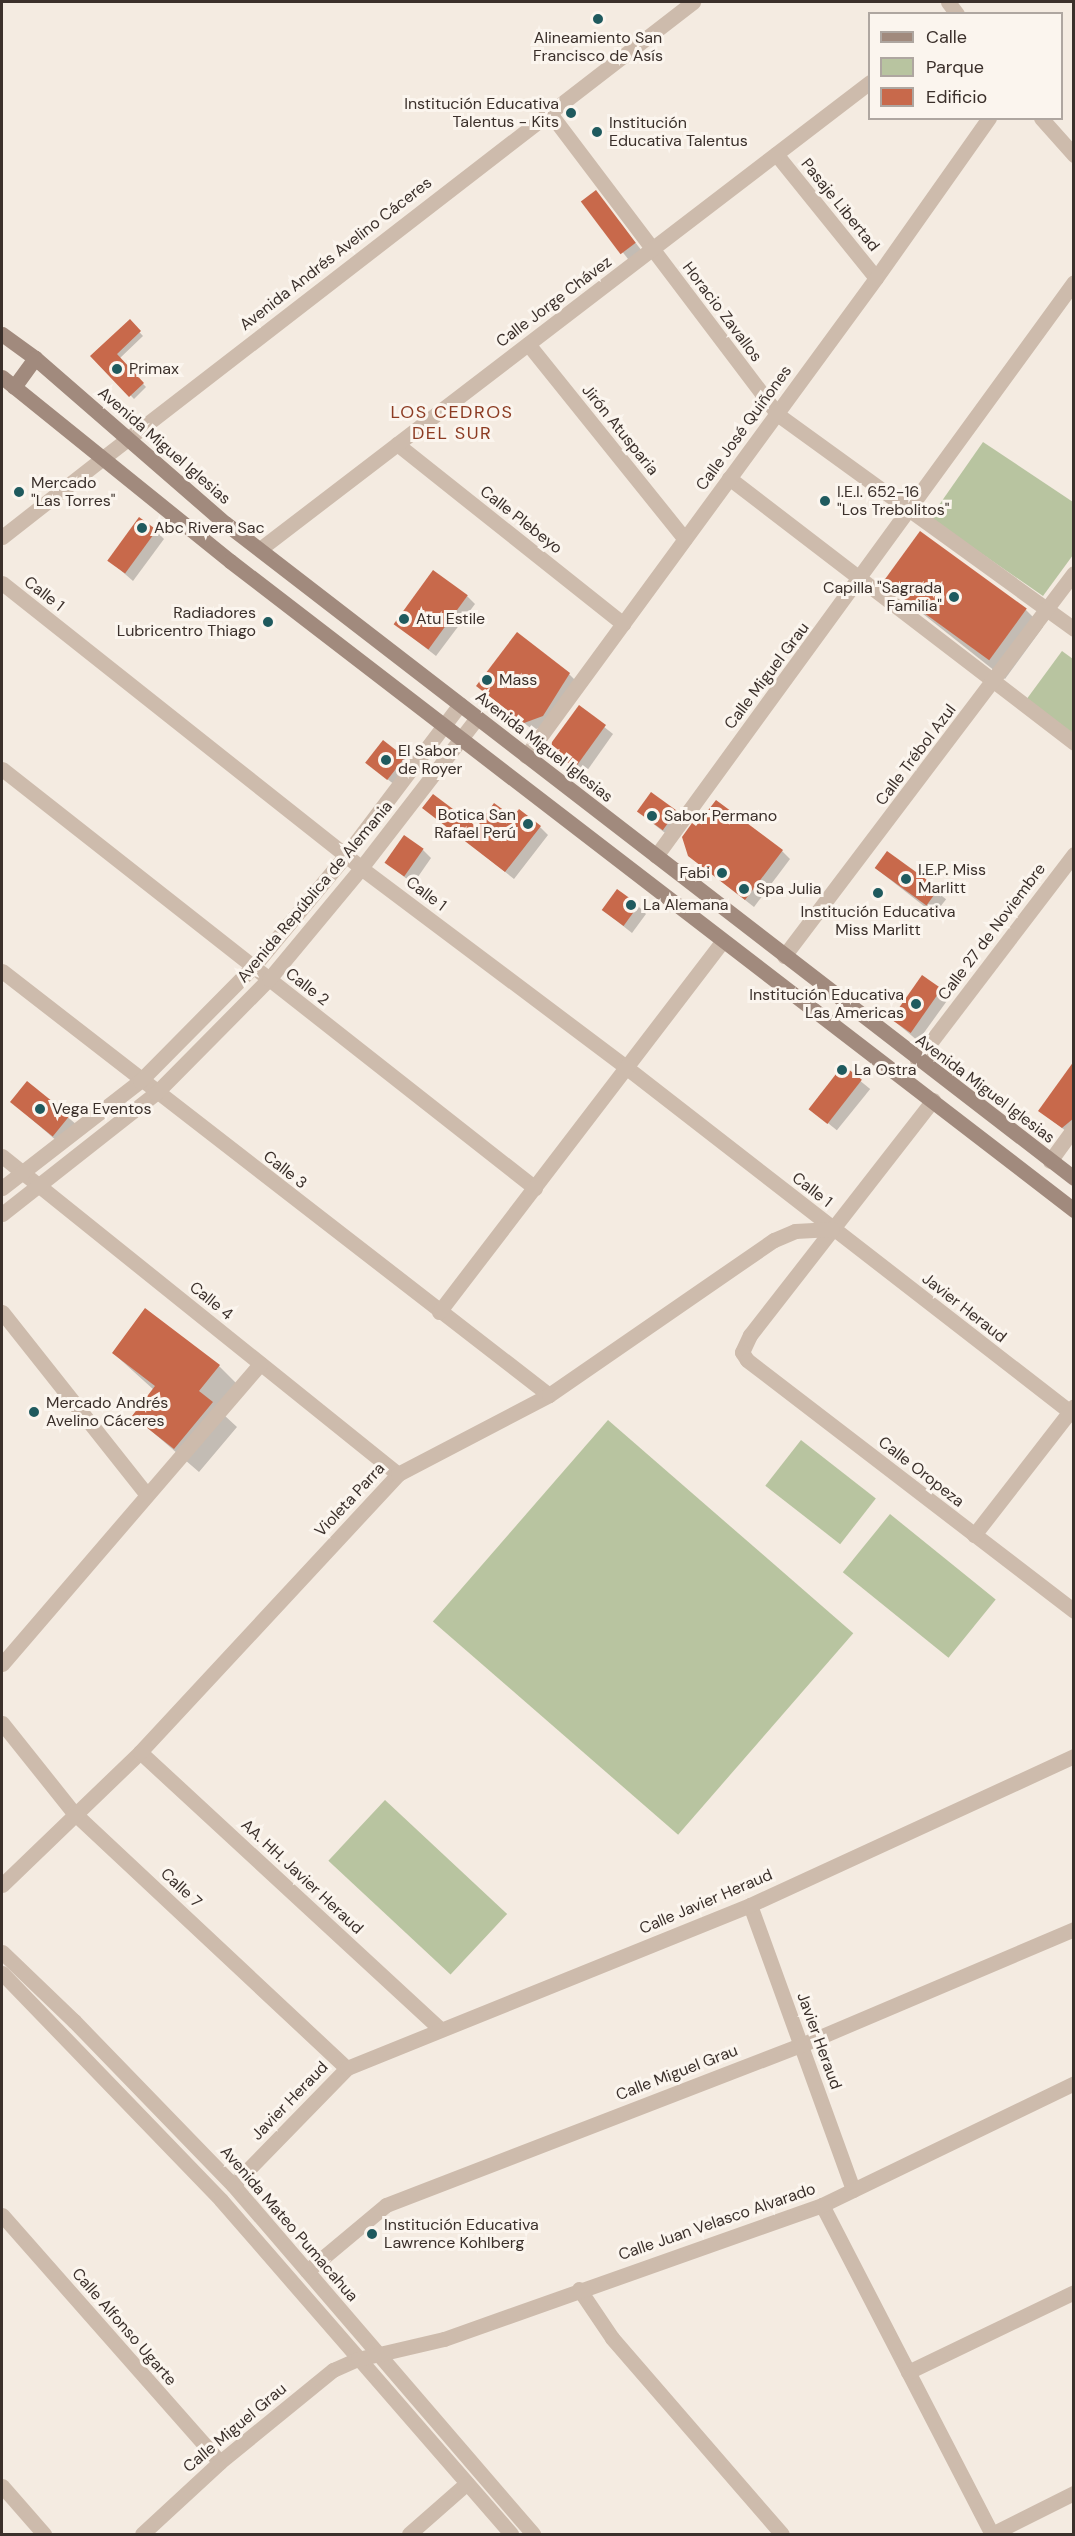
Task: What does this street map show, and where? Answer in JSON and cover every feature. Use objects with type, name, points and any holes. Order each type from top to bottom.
[{"type":"main road","name":"Avenida Miguel Iglesias","points":[[2,334],[35,358],[126,440],[260,549],[917,1060],[1074,1178]]},
{"type":"main road","points":[[35,358],[8,382],[230,561],[462,736],[723,941],[1074,1210]]},
{"type":"street","name":"Avenida Andrés Avelino Cáceres","points":[[2,537],[693,2]]},
{"type":"street","name":"Calle Jorge Chávez","points":[[260,549],[868,84]]},
{"type":"street","name":"Horacio Zavallos","points":[[549,112],[777,414],[1074,629]]},
{"type":"street","name":"Calle José Quiñones","points":[[526,756],[876,278],[988,120]]},
{"type":"street","points":[[1043,120],[1074,155]]},
{"type":"street","name":"Pasaje Libertad","points":[[776,154],[876,278]]},
{"type":"street","name":"Calle Miguel Grau","points":[[656,856],[911,510],[1074,282]]},
{"type":"street","name":"Jirón Atusparia","points":[[528,344],[685,539]]},
{"type":"street","name":"Calle Plebeyo","points":[[397,444],[623,624]]},
{"type":"street","points":[[729,478],[1074,743]]},
{"type":"street","name":"Calle Trébol Azul","points":[[784,956],[993,683],[1074,573]]},
{"type":"street","name":"Calle 1","points":[[2,583],[361,868],[627,1068],[832,1229]]},
{"type":"street","name":"Avenida República de Alemania","points":[[2,1188],[140,1081],[254,967],[346,855],[460,704]]},
{"type":"street","name":"Avenida República de Alemania","points":[[2,1214],[156,1093],[269,980],[361,868],[477,718]]},
{"type":"street","name":"Calle 2","points":[[2,769],[535,1188]]},
{"type":"street","name":"Calle 27 de Noviembre","points":[[917,1060],[1074,854]]},
{"type":"street","points":[[439,1312],[723,941]]},
{"type":"street","name":"Calle 3","points":[[2,971],[140,1081],[549,1395]]},
{"type":"street","points":[[832,1229],[933,1100]]},
{"type":"street","points":[[1050,1161],[1074,1128]]},
{"type":"street","name":"Calle 4","points":[[2,1156],[398,1474]]},
{"type":"street","name":"Calle Oropeza","points":[[832,1229],[745,1342],[742,1352],[747,1360],[1074,1611]]},
{"type":"street","name":"Violeta Parra","points":[[2,1885],[73,1812],[140,1752],[398,1474],[549,1395],[774,1240],[795,1231],[832,1229]]},
{"type":"street","name":"Javier Heraud","points":[[832,1229],[1072,1411]]},
{"type":"street","points":[[2,1312],[147,1495]]},
{"type":"street","points":[[2,1664],[260,1364]]},
{"type":"street","points":[[974,1535],[1072,1411]]},
{"type":"street","name":"Calle 7","points":[[2,1723],[73,1812],[347,2068]]},
{"type":"street","name":"AA. HH. Javier Heraud","points":[[140,1752],[440,2029]]},
{"type":"street","name":"Calle Javier Heraud","points":[[347,2068],[750,1905],[1074,1756]]},
{"type":"street","name":"Javier Heraud","points":[[750,1905],[853,2190]]},
{"type":"street","name":"Calle Miguel Grau","points":[[307,2271],[386,2205],[801,2045],[1020,1955],[1074,1929]]},
{"type":"street","name":"Avenida Mateo Pumacahua","points":[[2,1952],[74,2021],[233,2185],[533,2535]]},
{"type":"street","points":[[2,1972],[221,2200],[358,2359],[462,2488],[511,2535]]},
{"type":"street","name":"Javier Heraud","points":[[233,2185],[347,2068]]},
{"type":"street","name":"Calle Juan Velasco Alvarado","points":[[358,2359],[444,2339],[579,2289],[822,2205],[1074,2083]]},
{"type":"street","points":[[822,2205],[992,2535],[1074,2493]]},
{"type":"street","name":"Calle Alfonso Ugarte","points":[[2,2215],[220,2462]]},
{"type":"street","points":[[579,2289],[612,2338],[782,2535]]},
{"type":"street","points":[[908,2372],[1074,2292]]},
{"type":"street","name":"Calle Miguel Grau","points":[[142,2535],[220,2462],[333,2370],[358,2359]]},
{"type":"street","points":[[2,2486],[44,2535]]},
{"type":"street","points":[[409,2535],[462,2488]]},
{"type":"green space","points":[[983,442],[1073,502],[1073,555],[1043,596],[930,518]]},
{"type":"green space","points":[[1062,651],[1073,659],[1073,734],[1026,700]]},
{"type":"green space","points":[[608,1420],[853,1633],[678,1835],[433,1622]]},
{"type":"green space","points":[[801,1440],[876,1498],[840,1544],[765,1486]]},
{"type":"green space","points":[[890,1514],[996,1600],[948,1658],[843,1572]]},
{"type":"green space","points":[[385,1800],[507,1914],[451,1975],[328,1861]]},
{"type":"building","points":[[596,190],[636,243],[621,254],[581,201]]},
{"type":"building","name":"Primax","points":[[130,319],[141,331],[117,354],[144,383],[129,397],[90,356]]},
{"type":"building","points":[[139,517],[157,530],[125,574],[107,561]]},
{"type":"building","name":"Capilla \"Sagrada Familia\"","points":[[920,531],[1027,609],[989,660],[882,583]]},
{"type":"building","points":[[433,570],[468,595],[428,649],[394,624]]},
{"type":"building","points":[[517,632],[570,673],[543,716],[524,723],[476,686]]},
{"type":"building","points":[[579,705],[606,725],[575,768],[551,751],[552,742]]},
{"type":"building","name":"El Sabor de Royer","points":[[383,740],[405,757],[387,780],[365,763]]},
{"type":"building","points":[[651,792],[677,811],[663,830],[637,811]]},
{"type":"building","points":[[433,794],[477,827],[494,803],[513,817],[519,809],[541,826],[505,872],[422,808]]},
{"type":"building","points":[[716,800],[783,850],[745,900],[688,856],[682,837],[692,823],[696,826]]},
{"type":"building","points":[[404,835],[424,849],[404,877],[384,863]]},
{"type":"building","name":"I.E.P. Miss Marlitt","points":[[887,851],[939,889],[926,906],[875,868]]},
{"type":"building","points":[[617,889],[639,905],[624,926],[602,910]]},
{"type":"building","name":"Institución Educativa Las Americas","points":[[922,975],[942,989],[911,1033],[891,1019]]},
{"type":"building","points":[[1074,1061],[1074,1118],[1062,1128],[1038,1111]]},
{"type":"building","points":[[843,1065],[862,1080],[827,1124],[809,1109]]},
{"type":"building","name":"Vega Eventos","points":[[27,1081],[70,1116],[53,1137],[10,1102]]},
{"type":"building","points":[[145,1308],[220,1365],[199,1391],[213,1402],[174,1449],[132,1416],[155,1386],[112,1353]]},
{"type":"place","name":"Alineamiento San Francisco de Asís","points":[[598,19]]},
{"type":"place","name":"Institución Educativa Talentus - Kits","points":[[571,113]]},
{"type":"place","name":"Institución Educativa Talentus","points":[[597,132]]},
{"type":"place","name":"Primax","points":[[117,369]]},
{"type":"place","name":"Mercado \"Las Torres\"","points":[[19,492]]},
{"type":"place","name":"I.E.I. 652-16 \"Los Trebolitos\"","points":[[825,501]]},
{"type":"place","name":"Abc Rivera Sac","points":[[142,528]]},
{"type":"place","name":"Capilla \"Sagrada Familia\"","points":[[954,597]]},
{"type":"place","name":"Atu Estile","points":[[404,619]]},
{"type":"place","name":"Radiadores Lubricentro Thiago","points":[[268,622]]},
{"type":"place","name":"Mass","points":[[487,680]]},
{"type":"place","name":"El Sabor de Royer","points":[[386,760]]},
{"type":"place","name":"Sabor Permano","points":[[652,816]]},
{"type":"place","name":"Botica San Rafael Perú","points":[[528,824]]},
{"type":"place","name":"Fabi","points":[[722,873]]},
{"type":"place","name":"I.E.P. Miss Marlitt","points":[[906,879]]},
{"type":"place","name":"Spa Julia","points":[[744,889]]},
{"type":"place","name":"Institución Educativa Miss Marlitt","points":[[878,893]]},
{"type":"place","name":"La Alemana","points":[[631,905]]},
{"type":"place","name":"Institución Educativa Las Americas","points":[[916,1004]]},
{"type":"place","name":"La Ostra","points":[[842,1070]]},
{"type":"place","name":"Vega Eventos","points":[[40,1109]]},
{"type":"place","name":"Mercado Andrés Avelino Cáceres","points":[[34,1412]]},
{"type":"place","name":"Institución Educativa Lawrence Kohlberg","points":[[372,2234]]},
{"type":"district","name":"LOS CEDROS DEL SUR","points":[[452,423]]}]
